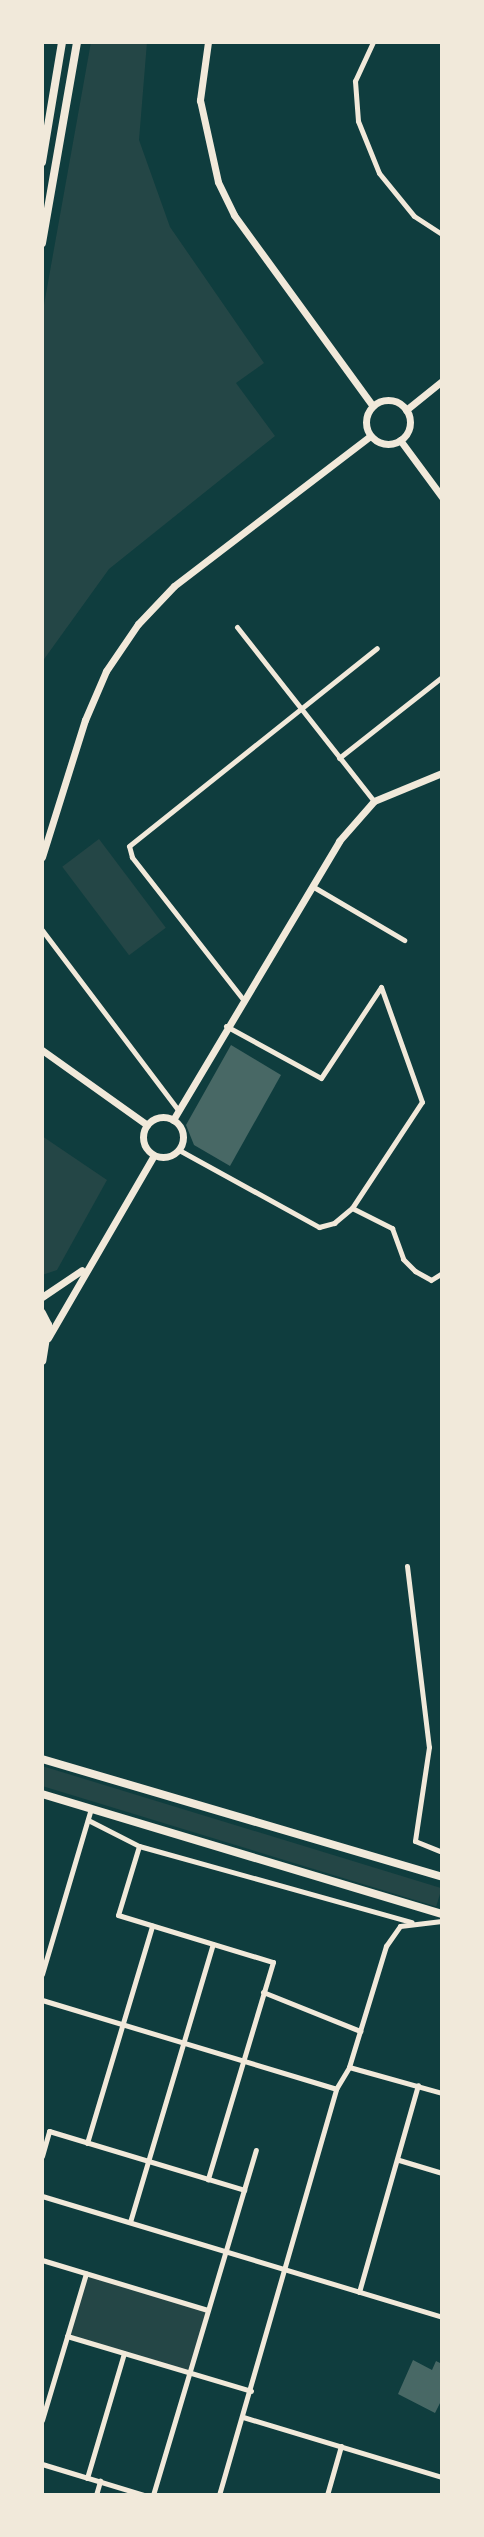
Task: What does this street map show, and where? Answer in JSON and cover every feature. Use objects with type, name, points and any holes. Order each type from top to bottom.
[{"type":"main road","points":[[42,162],[62,42]]},
{"type":"main road","points":[[42,243],[77,42]]},
{"type":"main road","points":[[42,1313],[48,1338],[42,1361]]},
{"type":"main road","points":[[42,1349],[48,1338]]},
{"type":"main road","points":[[42,1759],[442,1877]]},
{"type":"main road","points":[[42,1794],[442,1914]]},
{"type":"street","points":[[208,42],[200,100],[218,182],[234,215],[373,406]]},
{"type":"street","points":[[373,42],[356,81],[358,121],[379,173],[414,216],[442,234]]},
{"type":"street","points":[[406,410],[442,381]]},
{"type":"street","points":[[370,436],[366,417],[373,406],[386,400],[406,410]]},
{"type":"street","points":[[370,436],[388,444],[400,440],[408,429],[406,410]]},
{"type":"street","points":[[42,857],[85,720],[106,671],[138,624],[174,585],[370,436]]},
{"type":"street","points":[[400,440],[442,496]]},
{"type":"street","points":[[237,627],[374,801]]},
{"type":"street","points":[[242,998],[132,856],[129,846],[299,707],[377,648]]},
{"type":"street","points":[[339,758],[442,677]]},
{"type":"street","points":[[174,1120],[242,998],[339,841],[374,801],[442,773]]},
{"type":"street","points":[[312,886],[404,940]]},
{"type":"street","points":[[42,930],[178,1110]]},
{"type":"street","points":[[179,1150],[319,1227],[352,1208],[422,1102],[381,987],[321,1078],[226,1026]]},
{"type":"street","points":[[42,1050],[147,1125]]},
{"type":"street","points":[[161,1117],[174,1120],[183,1132],[179,1150],[165,1157],[154,1155],[143,1140],[147,1125],[161,1117]]},
{"type":"street","points":[[48,1338],[84,1268],[154,1155]]},
{"type":"street","points":[[352,1208],[392,1228],[403,1259],[415,1271],[431,1280],[442,1273]]},
{"type":"street","points":[[42,1297],[84,1268]]},
{"type":"street","points":[[407,1566],[429,1748],[415,1841],[442,1852]]},
{"type":"street","points":[[42,1974],[91,1809]]},
{"type":"street","points":[[88,1820],[139,1846],[415,1923]]},
{"type":"street","points":[[139,1846],[118,1915],[273,1962],[208,2179]]},
{"type":"street","points":[[219,2495],[288,2270],[336,2089],[349,2067],[386,1946],[400,1926],[442,1921]]},
{"type":"street","points":[[87,2143],[152,1926]]},
{"type":"street","points":[[129,2222],[213,1944]]},
{"type":"street","points":[[263,1992],[360,2031]]},
{"type":"street","points":[[42,2000],[336,2089]]},
{"type":"street","points":[[349,2067],[442,2093]]},
{"type":"street","points":[[360,2292],[399,2160],[418,2085]]},
{"type":"street","points":[[42,2156],[49,2132],[244,2190]]},
{"type":"street","points":[[153,2495],[256,2150]]},
{"type":"street","points":[[399,2160],[442,2173]]},
{"type":"street","points":[[42,2196],[442,2317]]},
{"type":"street","points":[[42,2260],[208,2310]]},
{"type":"street","points":[[42,2420],[86,2273]]},
{"type":"street","points":[[67,2336],[250,2391]]},
{"type":"street","points":[[87,2478],[124,2353]]},
{"type":"street","points":[[243,2417],[442,2477]]},
{"type":"street","points":[[327,2495],[341,2446]]},
{"type":"street","points":[[42,2464],[144,2495]]},
{"type":"street","points":[[96,2495],[100,2481]]},
{"type":"shaded area","points":[[91,42],[147,42],[139,140],[170,227],[264,363],[236,383],[275,436],[109,569],[42,662],[42,316]]},
{"type":"shaded area","points":[[99,839],[166,928],[129,955],[62,867]]},
{"type":"shaded area","points":[[42,1136],[107,1180],[57,1270],[42,1275]]},
{"type":"shaded area","points":[[42,1766],[442,1888],[436,1906],[42,1786]]},
{"type":"shaded area","points":[[86,2273],[207,2310],[188,2373],[67,2336]]},
{"type":"building","points":[[231,1045],[281,1075],[230,1166],[194,1145],[186,1125]]},
{"type":"building","points":[[413,2360],[432,2370],[436,2361],[442,2364],[442,2399],[435,2413],[398,2394]]}]
